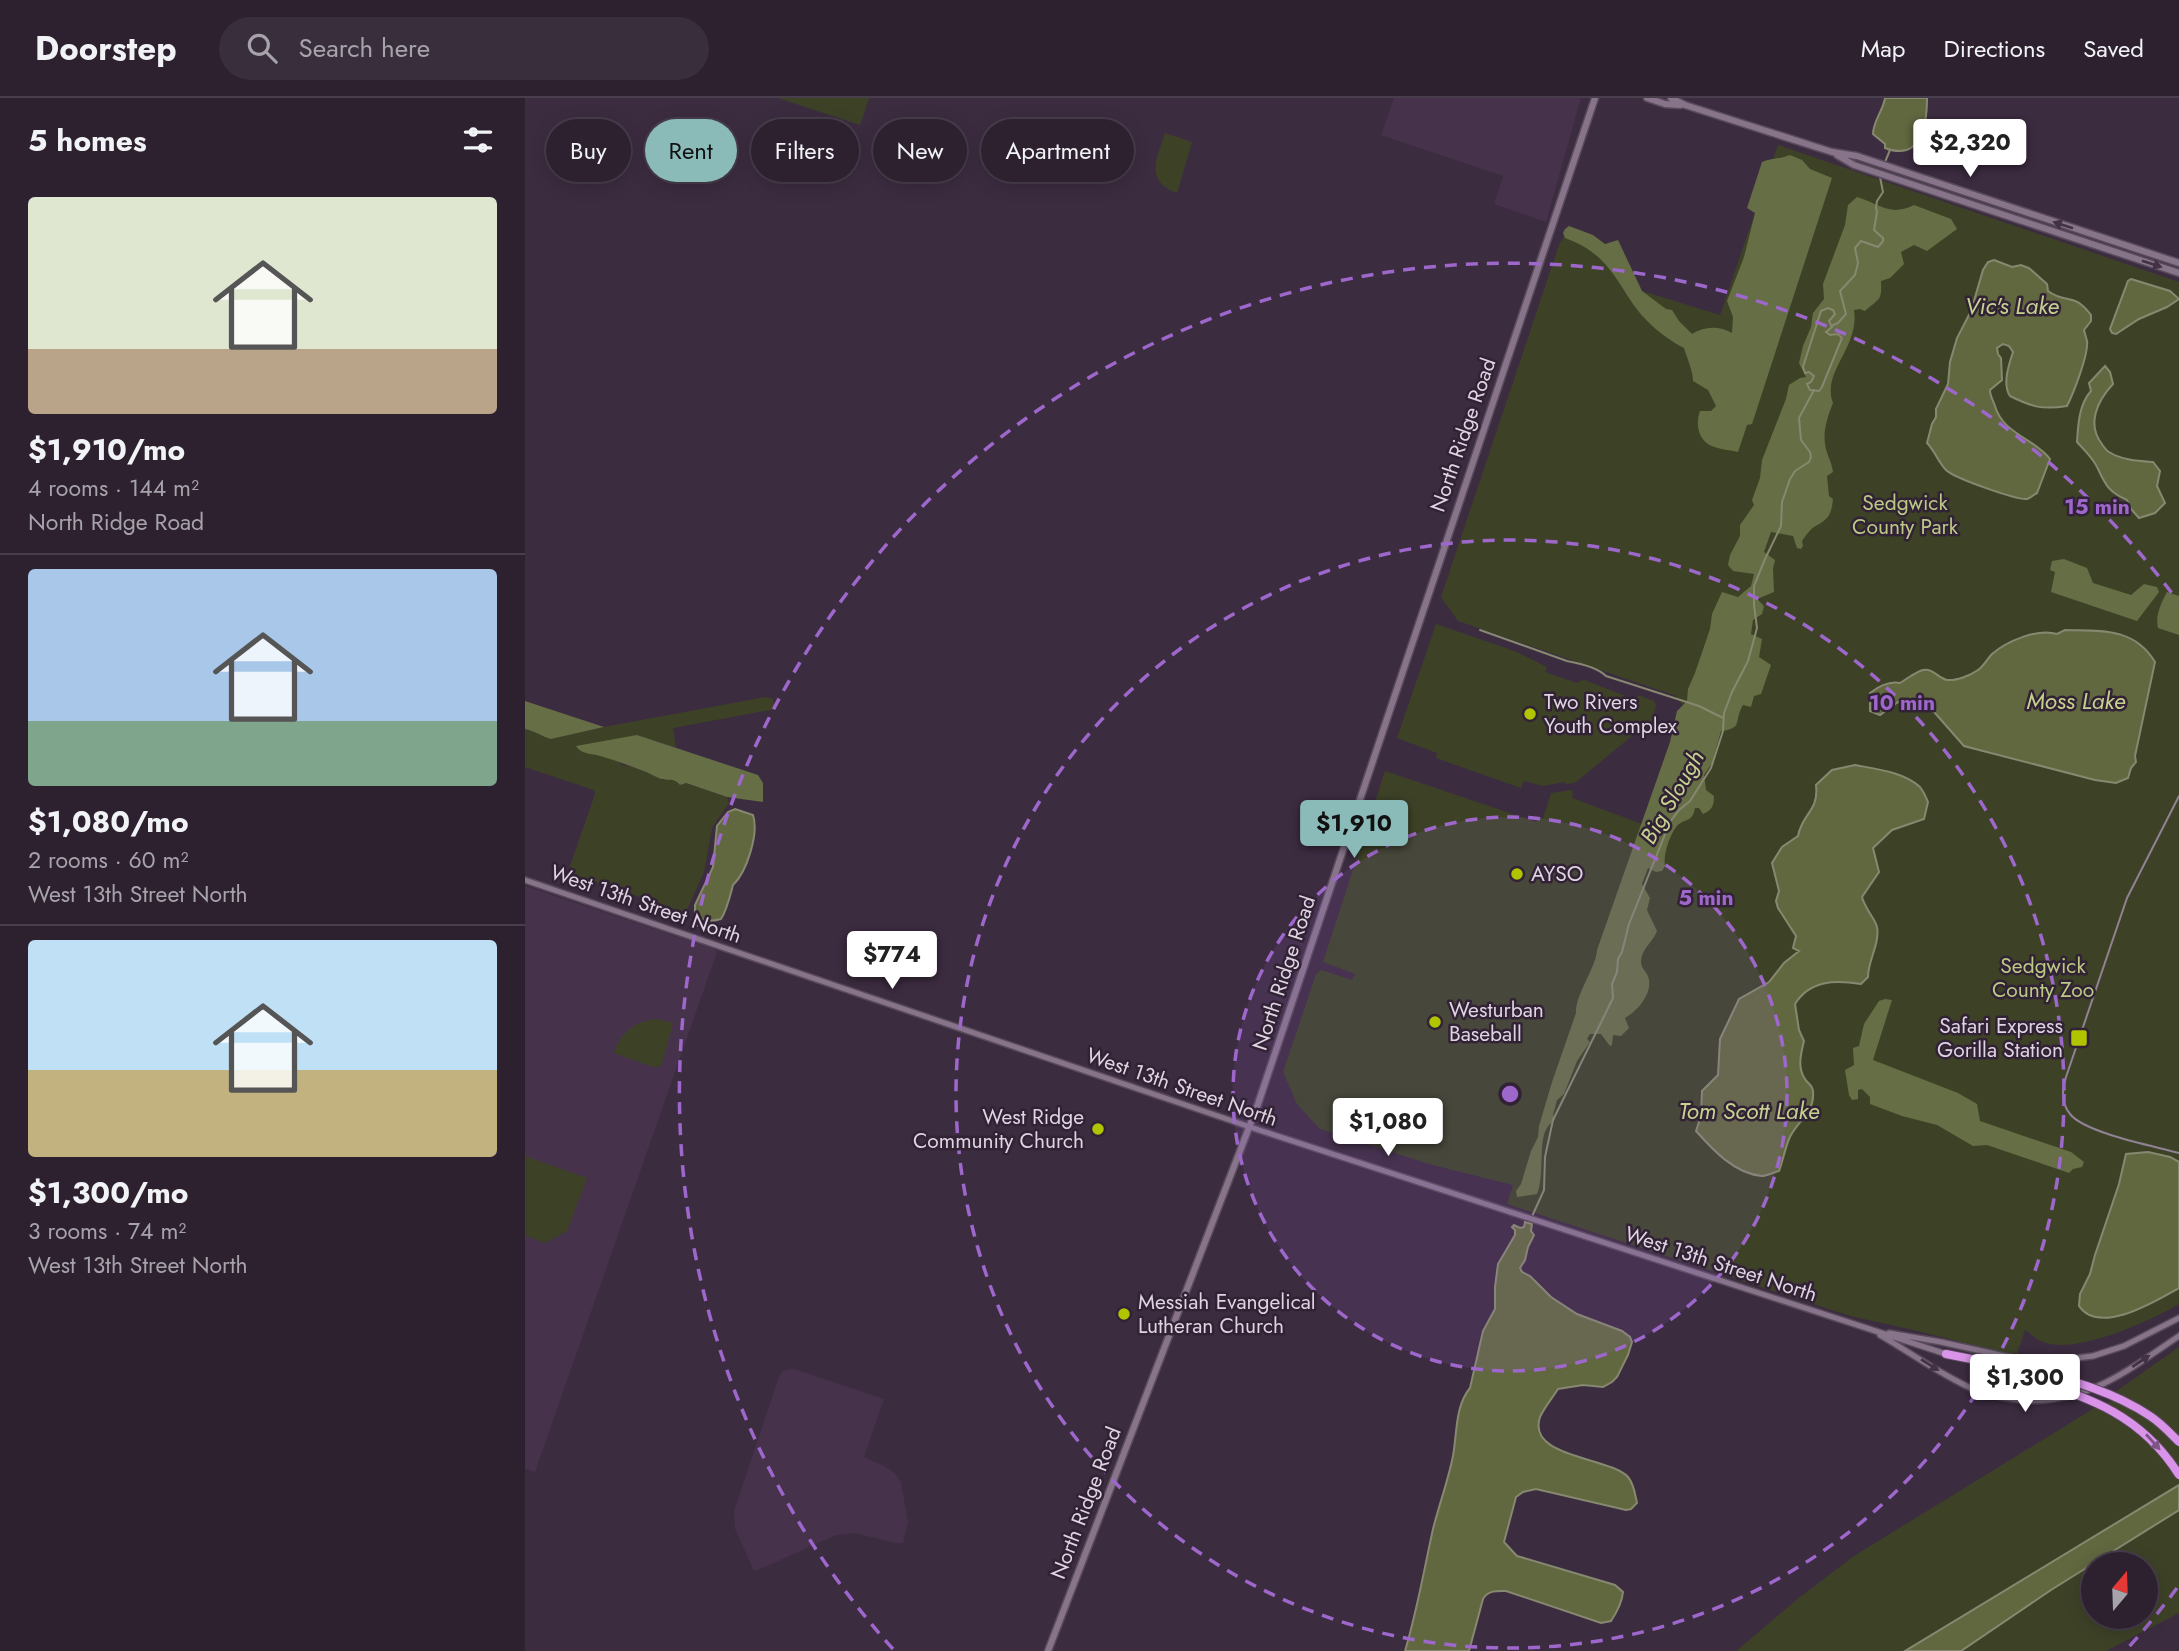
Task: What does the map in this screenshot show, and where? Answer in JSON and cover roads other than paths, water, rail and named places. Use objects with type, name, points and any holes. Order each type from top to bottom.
[{"type":"highway","points":[[1946,1354],[2100,1390],[2153,1418],[2179,1442]]},
{"type":"highway","points":[[2030,1375],[2118,1413],[2144,1432],[2179,1475]]},
{"type":"main road","name":"North Ridge Road","points":[[1048,1651],[1249,1127],[1595,98]]},
{"type":"main road","points":[[1647,98],[1665,104],[1685,105]]},
{"type":"main road","points":[[1671,98],[1685,105],[1832,152],[1870,160],[2179,263]]},
{"type":"main road","points":[[1832,152],[1854,165],[2179,273]]},
{"type":"street","name":"West 13th Street North","points":[[525,880],[1249,1127],[1946,1354]]},
{"type":"street","name":"West 13th Street North","points":[[1872,1330],[1941,1342],[2018,1360],[2052,1361],[2093,1356],[2124,1346],[2179,1318]]},
{"type":"street","name":"West 13th Street North","points":[[1872,1330],[1956,1381],[1976,1390],[2030,1401],[2057,1399],[2088,1391],[2124,1373],[2179,1336]]},
{"type":"water","points":[[1885,98],[1927,98],[1923,129],[1914,145],[1907,150],[1885,148],[1885,144],[1873,134]]},
{"type":"water","name":"Vic's Lake","points":[[1994,260],[2012,267],[2021,265],[2029,268],[2047,284],[2048,291],[2079,303],[2091,315],[2091,321],[2084,330],[2087,341],[2086,355],[2067,406],[2037,407],[2010,396],[2006,380],[2013,352],[2009,346],[2003,344],[1997,348],[2001,358],[2002,380],[1990,390],[1999,415],[2012,430],[2050,459],[2037,493],[2027,499],[1951,474],[1927,443],[1936,409],[1948,384],[1950,362],[1957,338],[1971,311],[1983,270],[1988,262]]},
{"type":"water","points":[[2131,279],[2170,291],[2179,299],[2116,334],[2112,333],[2110,329]]},
{"type":"water","points":[[1828,308],[1835,314],[1829,321],[1832,327],[1826,332],[1830,335],[1838,334],[1842,338],[1822,387],[1819,391],[1810,390],[1807,384],[1814,376],[1809,372],[1805,373],[1803,367],[1821,311]]},
{"type":"water","points":[[2105,366],[2110,372],[2113,384],[2096,412],[2094,420],[2097,436],[2108,452],[2130,460],[2153,462],[2160,471],[2157,486],[2165,503],[2155,513],[2139,518],[2127,500],[2109,488],[2094,462],[2077,442],[2082,408],[2091,391],[2089,383]]},
{"type":"water","name":"Moss Lake","points":[[2065,630],[2116,633],[2137,642],[2155,662],[2135,756],[2136,762],[2128,778],[2116,783],[1964,746],[1935,713],[1923,706],[1903,705],[1898,702],[1880,715],[1870,711],[1870,693],[1884,685],[1900,683],[1923,670],[1930,670],[1947,680],[1959,679],[1978,670],[1992,654],[2014,640],[2032,634],[2057,634]]},
{"type":"water","name":"Tom Scott Lake","points":[[1855,765],[1898,775],[1920,787],[1928,802],[1924,819],[1892,830],[1873,848],[1879,872],[1862,897],[1877,927],[1877,940],[1868,977],[1861,984],[1833,982],[1816,986],[1801,996],[1795,1004],[1799,1030],[1804,1041],[1801,1070],[1812,1088],[1813,1099],[1808,1112],[1789,1139],[1779,1171],[1764,1176],[1752,1174],[1725,1160],[1696,1131],[1701,1116],[1702,1091],[1718,1075],[1720,1039],[1739,999],[1769,982],[1784,963],[1799,951],[1793,948],[1796,936],[1778,908],[1776,901],[1779,891],[1772,863],[1782,847],[1798,836],[1813,807],[1816,785],[1832,770]]},
{"type":"water","points":[[735,809],[753,815],[751,852],[733,885],[721,919],[704,920],[695,914],[695,905],[713,867],[717,826],[728,812]]},
{"type":"water","points":[[2148,1152],[2179,1162],[2179,1288],[2128,1313],[2100,1318],[2088,1314],[2079,1306],[2080,1294],[2090,1274],[2126,1154]]},
{"type":"water","points":[[1525,1222],[1532,1224],[1531,1231],[1534,1235],[1520,1268],[1522,1272],[1530,1276],[1551,1297],[1577,1314],[1622,1331],[1632,1342],[1617,1377],[1612,1382],[1603,1387],[1583,1385],[1558,1389],[1540,1417],[1539,1431],[1545,1441],[1557,1449],[1618,1470],[1628,1477],[1637,1503],[1626,1510],[1536,1489],[1523,1492],[1516,1497],[1504,1542],[1517,1556],[1615,1585],[1623,1592],[1622,1600],[1611,1621],[1601,1623],[1506,1591],[1493,1592],[1483,1599],[1469,1651],[1405,1651],[1433,1529],[1451,1465],[1459,1412],[1470,1388],[1483,1331],[1495,1309],[1498,1264],[1515,1235],[1512,1227],[1524,1227]]},
{"type":"water","points":[[2179,1485],[2179,1510],[2112,1552],[2081,1552],[2081,1571],[1961,1651],[1905,1651]]},
{"type":"waterway","name":"Big Slough","points":[[1885,162],[1890,150]]},
{"type":"waterway","name":"Big Slough","points":[[1831,326],[1846,314],[1840,291],[1855,275],[1858,263],[1855,248],[1861,241],[1878,247],[1883,241],[1874,230],[1877,201],[1883,192],[1880,177]]},
{"type":"waterway","name":"Big Slough","points":[[1529,1223],[1544,1190],[1545,1157],[1553,1120],[1613,998],[1612,984],[1629,924],[1670,822],[1690,801],[1711,768],[1723,731],[1724,713],[1748,661],[1757,628],[1754,586],[1781,526],[1782,502],[1790,479],[1811,457],[1801,440],[1799,418],[1814,390]]},
{"type":"waterway","points":[[1480,630],[1588,666],[1606,676],[1699,706],[1723,718]]},
{"type":"railway","points":[[2179,796],[2127,898],[2066,1077],[2063,1096],[2070,1114],[2090,1127],[2179,1153]]},
{"type":"place","name":"Two Rivers Youth Complex","points":[[1530,714]]},
{"type":"place","name":"AYSO","points":[[1517,874]]},
{"type":"place","name":"Westurban Baseball","points":[[1435,1022]]},
{"type":"place","name":"Safari Express Gorilla Station","points":[[2079,1038]]},
{"type":"place","name":"West Ridge Community Church","points":[[1098,1129]]},
{"type":"place","name":"Messiah Evangelical Lutheran Church","points":[[1124,1314]]},
{"type":"park label","name":"Sedgwick County Park","points":[[1905,515]]},
{"type":"park label","name":"Sedgwick County Zoo","points":[[2043,978]]}]
